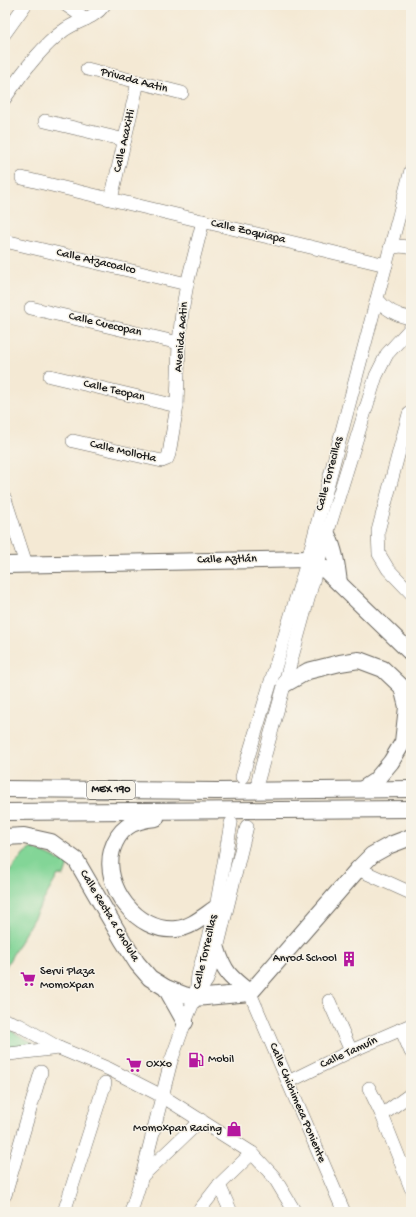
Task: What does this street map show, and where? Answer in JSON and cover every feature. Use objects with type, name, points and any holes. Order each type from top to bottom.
[{"type":"main road","points":[[327,534],[332,544],[337,565],[339,583]]},
{"type":"main road","name":"Calle Aztlán","points":[[5,565],[313,561]]},
{"type":"main road","points":[[313,561],[339,583],[411,653]]},
{"type":"main road","points":[[285,684],[308,671],[359,660],[383,669],[402,687],[407,707],[402,742],[391,762],[375,781],[363,789]]},
{"type":"main road","points":[[363,789],[411,790]]},
{"type":"main road","name":"MEX 190","points":[[5,790],[217,791],[363,789]]},
{"type":"main road","points":[[216,908],[185,928],[176,930],[152,925],[140,918],[126,905],[113,884],[110,871],[111,854],[114,842],[120,832],[135,822],[189,811],[411,809]]},
{"type":"main road","name":"MEX 190","points":[[5,812],[189,811]]},
{"type":"main road","name":"Calle Recta a Cholula","points":[[5,836],[24,836],[51,842],[76,860],[137,963],[150,978],[166,988],[195,998],[250,993]]},
{"type":"main road","points":[[217,949],[221,964],[226,972],[233,980],[250,993],[358,869],[372,855],[390,845],[411,837]]},
{"type":"main road","points":[[166,988],[185,1022]]},
{"type":"street","points":[[5,33],[25,5]]},
{"type":"street","points":[[66,5],[86,19]]},
{"type":"street","points":[[5,98],[36,56],[64,30],[98,13],[104,5]]},
{"type":"street","name":"Privada Aatin","points":[[87,69],[182,93]]},
{"type":"street","name":"Calle Acaxitli","points":[[111,199],[138,82]]},
{"type":"street","points":[[45,121],[125,140]]},
{"type":"street","name":"Calle Torrecillas","points":[[258,780],[285,684],[313,561],[377,299],[411,170]]},
{"type":"street","name":"Calle Zoquiapa","points":[[22,178],[386,265]]},
{"type":"street","name":"Avenida Aatin","points":[[170,454],[177,406],[179,343],[182,312],[187,284],[203,221]]},
{"type":"street","name":"Calle Atzacoalco","points":[[5,241],[187,284]]},
{"type":"street","points":[[390,249],[394,246],[411,248]]},
{"type":"street","points":[[377,299],[382,305],[390,310],[411,318]]},
{"type":"street","name":"Calle Cuecopan","points":[[31,308],[179,343]]},
{"type":"street","name":"Calle Torrecillas","points":[[242,777],[313,561],[327,534],[376,376],[388,354],[411,328]]},
{"type":"street","name":"Calle Teopan","points":[[50,376],[177,406]]},
{"type":"street","points":[[409,414],[378,531],[379,554],[388,569],[411,593]]},
{"type":"street","name":"Calle Mollotla","points":[[73,441],[162,461],[167,459],[170,454]]},
{"type":"street","points":[[5,499],[8,513],[26,564]]},
{"type":"street","name":"Calle Torrecillas","points":[[195,998],[198,975],[216,908],[231,824]]},
{"type":"street","name":"Calle Torrecillas","points":[[195,998],[207,980],[217,949],[247,826]]},
{"type":"street","points":[[358,869],[411,893]]},
{"type":"street","name":"Calle Chichimeca Poniente","points":[[250,993],[344,1212]]},
{"type":"street","points":[[131,1212],[142,1176],[171,1061],[195,998]]},
{"type":"street","points":[[329,1001],[351,1051]]},
{"type":"street","points":[[5,1020],[19,1025],[59,1048],[109,1068],[162,1096],[252,1153],[274,1177],[295,1212]]},
{"type":"street","points":[[406,1027],[411,1052]]},
{"type":"street","name":"Calle Tamuín","points":[[288,1082],[351,1051],[406,1027]]},
{"type":"street","points":[[5,1056],[9,1054],[59,1048]]},
{"type":"street","points":[[5,1195],[41,1072]]},
{"type":"street","points":[[64,1212],[105,1084]]},
{"type":"street","points":[[369,1088],[382,1115],[411,1188]]},
{"type":"street","points":[[382,1115],[411,1094]]},
{"type":"street","points":[[142,1176],[201,1120]]},
{"type":"street","points":[[198,1212],[219,1185],[252,1153]]},
{"type":"street","points":[[219,1185],[231,1212]]},
{"type":"green space","points":[[32,848],[68,864],[64,876],[58,875],[5,968],[5,878],[24,853]]},
{"type":"green space","points":[[5,1027],[34,1044],[33,1047],[5,1050]]},
{"type":"place","name":"Anrod School","points":[[349,959]]},
{"type":"place","name":"Servi Plaza Momoxpan","points":[[28,979]]},
{"type":"place","name":"Mobil","points":[[196,1060]]},
{"type":"place","name":"Oxxo","points":[[134,1065]]},
{"type":"place","name":"Momoxpan Racing","points":[[234,1129]]}]
